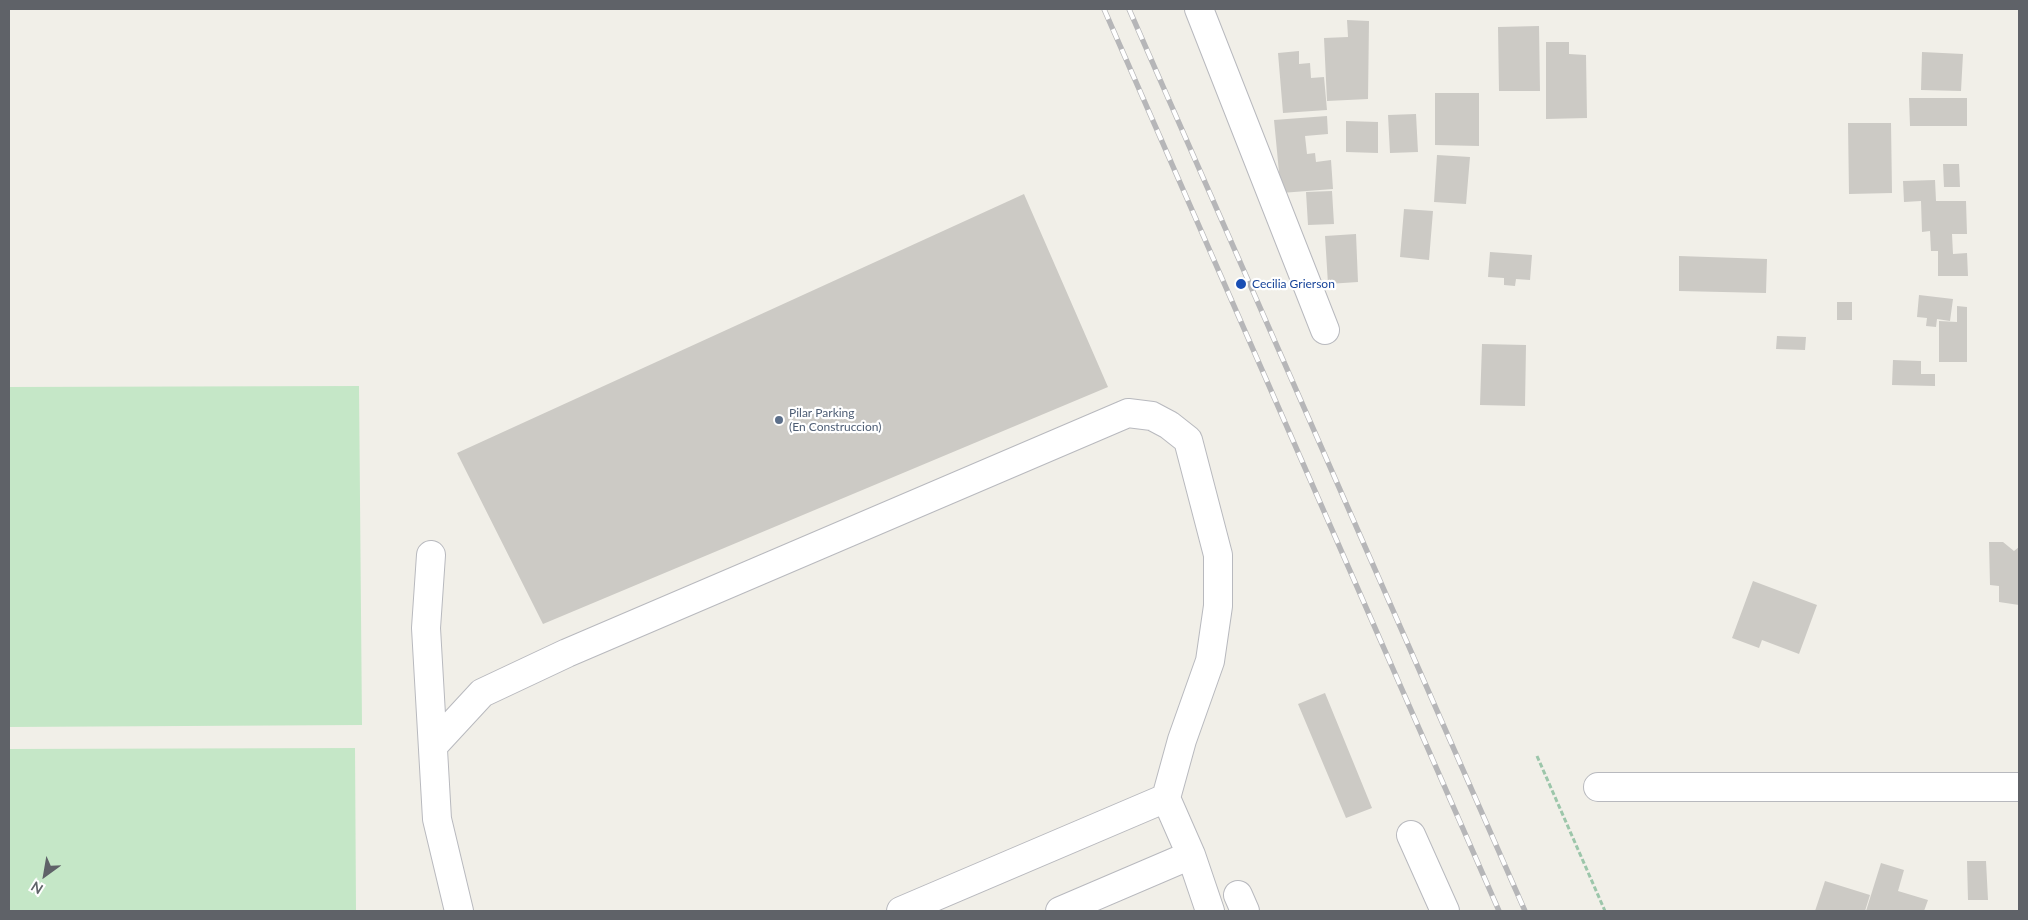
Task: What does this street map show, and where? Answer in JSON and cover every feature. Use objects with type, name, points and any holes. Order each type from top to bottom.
[{"type":"street","points":[[1198,9],[1325,330]]},
{"type":"street","points":[[433,746],[482,693],[567,652],[1128,413],[1152,416],[1188,440],[1218,556],[1218,606],[1210,661],[1182,740],[1166,798],[1191,855],[1210,911]]},
{"type":"street","points":[[430,555],[426,628],[437,819],[455,902],[459,911]]},
{"type":"street","points":[[1598,787],[2019,786]]},
{"type":"street","points":[[901,911],[1166,798]]},
{"type":"street","points":[[1411,835],[1445,911]]},
{"type":"street","points":[[1060,911],[1191,855]]},
{"type":"path","points":[[1537,756],[1605,911]]},
{"type":"green space","points":[[359,386],[362,725],[9,727],[9,387]]},
{"type":"green space","points":[[355,748],[356,911],[9,911],[9,749]]},
{"type":"building","points":[[1347,20],[1369,21],[1368,99],[1327,101],[1324,38],[1348,37]]},
{"type":"building","points":[[1539,26],[1540,91],[1499,91],[1498,27]]},
{"type":"building","points":[[1546,42],[1569,42],[1569,54],[1586,55],[1587,118],[1546,119]]},
{"type":"building","points":[[1299,51],[1299,64],[1310,63],[1311,78],[1324,77],[1327,110],[1283,113],[1278,53]]},
{"type":"building","points":[[1922,52],[1963,54],[1961,91],[1921,90]]},
{"type":"building","points":[[1435,93],[1479,93],[1479,146],[1435,145]]},
{"type":"building","points":[[1909,98],[1967,98],[1967,126],[1910,126]]},
{"type":"building","points":[[1416,114],[1418,152],[1390,153],[1388,115]]},
{"type":"building","points":[[1327,116],[1328,134],[1305,136],[1307,154],[1315,153],[1316,162],[1331,160],[1333,189],[1281,193],[1274,120]]},
{"type":"building","points":[[1346,121],[1378,122],[1378,153],[1346,152]]},
{"type":"building","points":[[1848,123],[1891,123],[1892,193],[1849,194]]},
{"type":"building","points":[[1437,155],[1470,157],[1466,204],[1434,202]]},
{"type":"building","points":[[1943,164],[1959,164],[1960,187],[1944,187]]},
{"type":"building","points":[[1935,180],[1936,201],[1966,201],[1967,234],[1952,234],[1953,254],[1967,253],[1968,276],[1938,276],[1938,251],[1931,251],[1930,231],[1922,232],[1921,201],[1904,202],[1903,181]]},
{"type":"building","points":[[1332,191],[1334,224],[1308,225],[1306,192]]},
{"type":"building","name":"Pilar Parking (En Construccion)","points":[[1024,194],[1108,387],[543,624],[457,453]]},
{"type":"building","points":[[1404,209],[1433,211],[1429,260],[1400,257]]},
{"type":"building","points":[[1356,234],[1358,282],[1328,284],[1325,236]]},
{"type":"building","points":[[1490,252],[1532,255],[1530,280],[1516,279],[1515,286],[1504,285],[1504,278],[1488,277]]},
{"type":"building","points":[[1679,256],[1767,259],[1766,293],[1679,291]]},
{"type":"building","points":[[1919,295],[1953,299],[1950,321],[1937,319],[1936,327],[1926,326],[1927,318],[1917,317]]},
{"type":"building","points":[[1837,302],[1852,302],[1852,320],[1837,320]]},
{"type":"building","points":[[1957,306],[1967,307],[1967,362],[1939,362],[1939,321],[1957,322]]},
{"type":"building","points":[[1777,336],[1806,337],[1805,350],[1776,349]]},
{"type":"building","points":[[1482,344],[1526,345],[1525,406],[1480,405]]},
{"type":"building","points":[[1893,360],[1921,361],[1921,374],[1935,374],[1935,386],[1892,385]]},
{"type":"building","points":[[1989,542],[2003,542],[2014,551],[2019,547],[2019,605],[1999,602],[1999,586],[1990,585]]},
{"type":"building","points":[[1753,581],[1817,605],[1799,654],[1762,640],[1759,648],[1732,638]]},
{"type":"building","points":[[1325,693],[1372,808],[1346,818],[1298,704]]},
{"type":"building","points":[[1967,861],[1986,861],[1988,900],[1968,900]]},
{"type":"building","points":[[1881,863],[1904,870],[1898,891],[1928,900],[1924,911],[1866,911]]},
{"type":"building","points":[[1825,881],[1870,895],[1865,911],[1815,911]]},
{"type":"railway","points":[[1104,9],[1499,911]]},
{"type":"railway","points":[[1129,9],[1525,911]]},
{"type":"place","name":"Cecilia Grierson","points":[[1241,284]]},
{"type":"place","name":"Pilar Parking (En Construccion)","points":[[779,420]]}]
